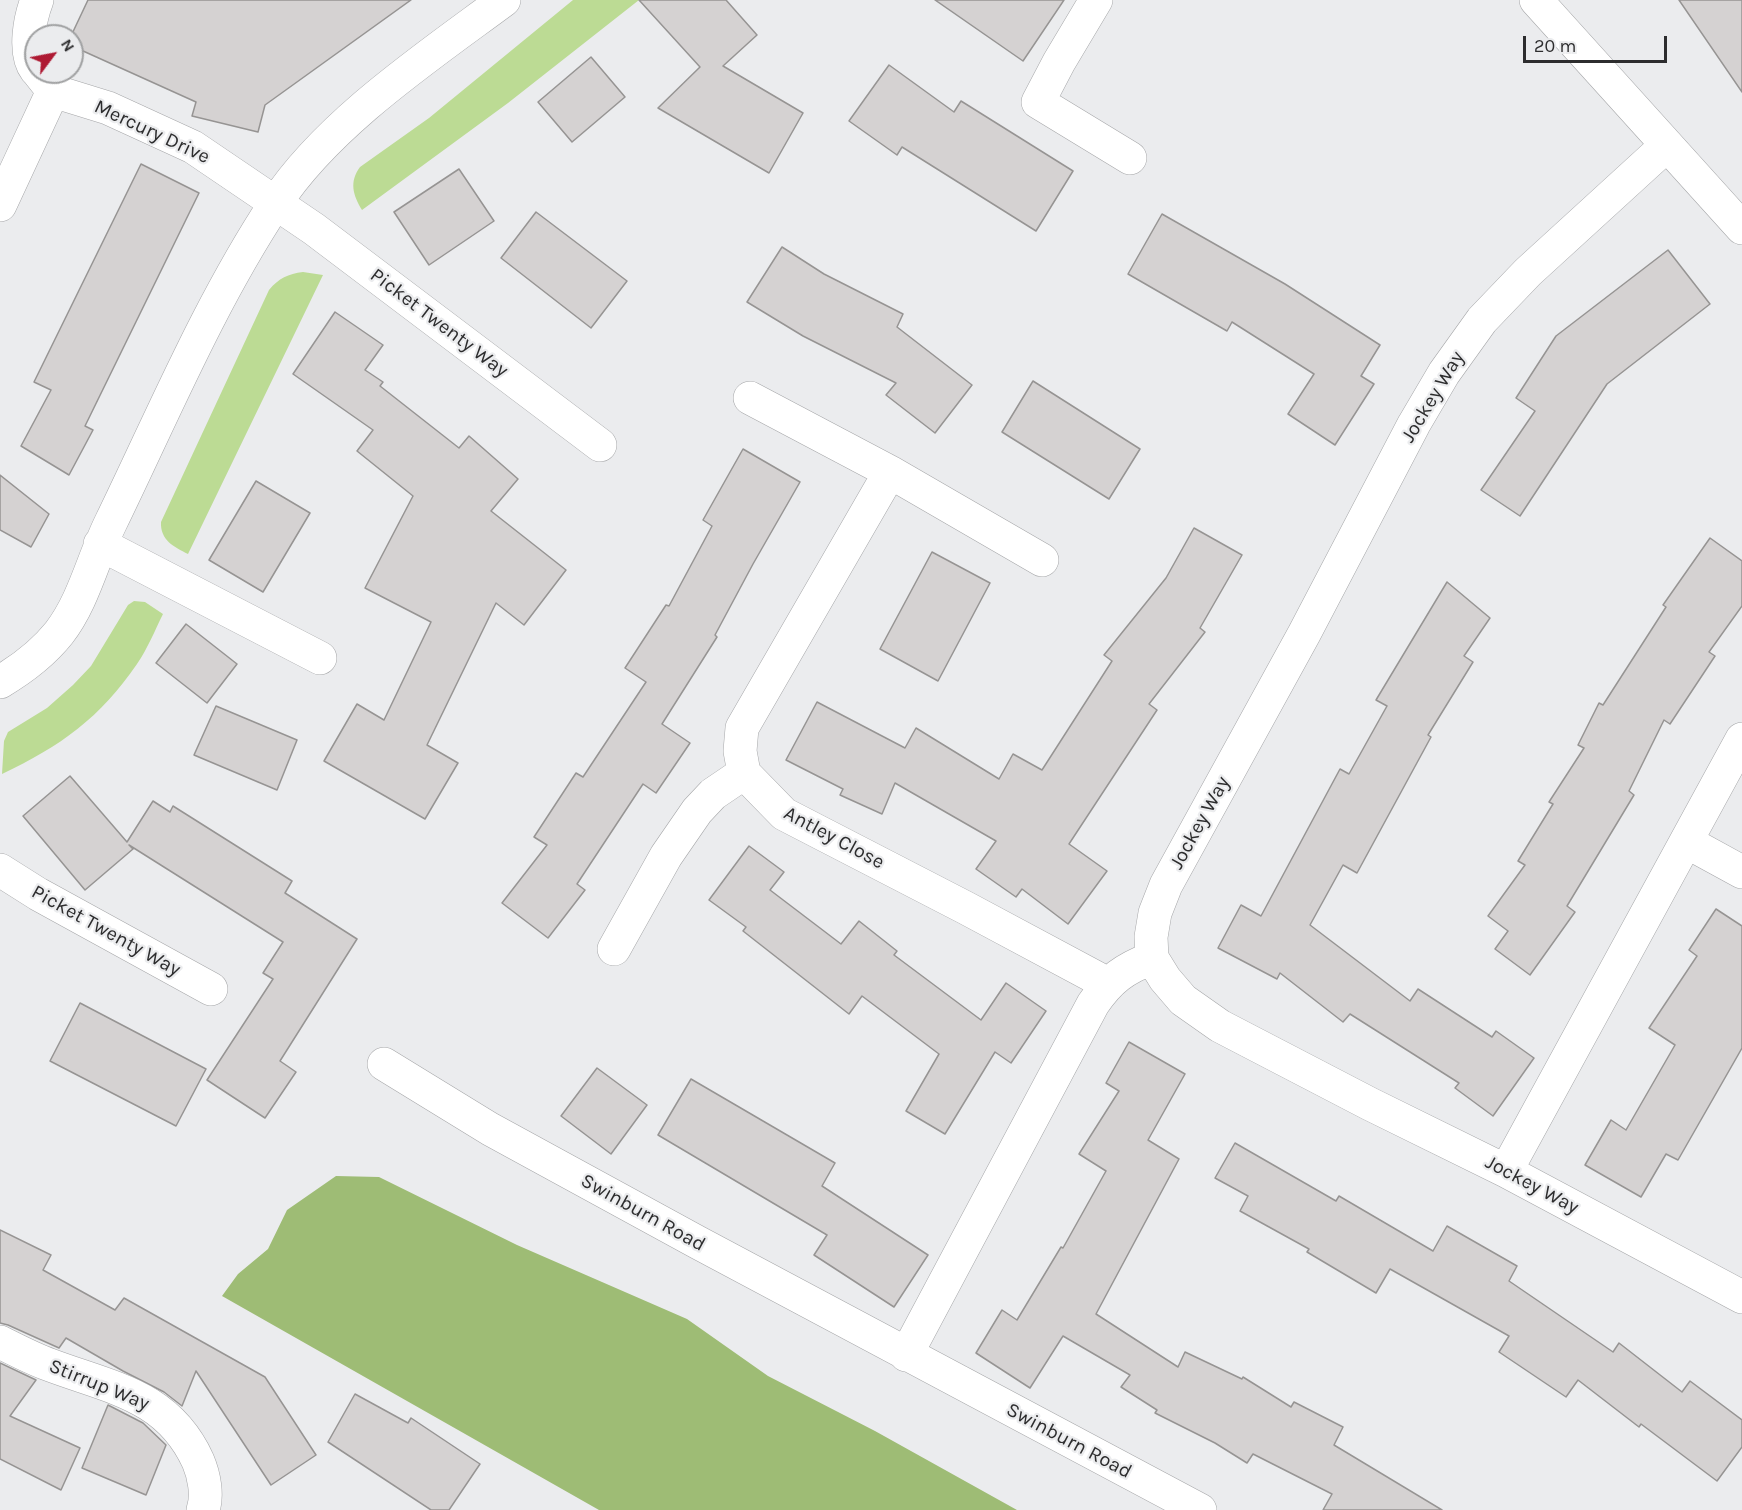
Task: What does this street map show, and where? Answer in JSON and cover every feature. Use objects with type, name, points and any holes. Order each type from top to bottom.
[{"type":"street","points":[[30,24],[37,0]]},
{"type":"street","points":[[0,682],[38,655],[59,632],[76,604],[100,544],[160,419],[243,254],[276,202],[300,170],[374,99],[504,0]]},
{"type":"street","points":[[1096,0],[1038,102],[1130,158]]},
{"type":"street","points":[[1536,0],[1742,228]]},
{"type":"street","points":[[0,205],[40,84]]},
{"type":"street","name":"Mercury Drive","points":[[55,84],[193,147],[276,202]]},
{"type":"street","name":"Jockey Way","points":[[1667,145],[1528,272],[1482,320],[1444,373],[1414,424],[1304,634],[1166,885],[1155,913],[1151,937],[1152,958],[1165,979],[1183,1000],[1220,1026],[1506,1171],[1742,1296]]},
{"type":"street","name":"Picket Twenty Way","points":[[276,202],[600,445]]},
{"type":"street","points":[[750,398],[890,472],[1042,560]]},
{"type":"street","points":[[614,949],[666,856],[697,811],[713,794],[744,773],[740,751],[742,728],[890,472]]},
{"type":"street","points":[[100,544],[320,658]]},
{"type":"street","points":[[1506,1171],[1742,739]]},
{"type":"street","name":"Antley Close","points":[[744,773],[784,814],[1108,984]]},
{"type":"street","points":[[1687,842],[1742,872]]},
{"type":"street","name":"Picket Twenty Way","points":[[1,873],[210,989]]},
{"type":"street","points":[[906,1355],[1093,1004],[1108,984],[1132,966],[1152,958]]},
{"type":"street","name":"Swinburn Road","points":[[384,1064],[490,1129],[906,1355],[1200,1510]]},
{"type":"street","name":"Stirrup Way","points":[[0,1341],[48,1364],[146,1400],[160,1411],[185,1436],[196,1458],[205,1486],[203,1510]]},
{"type":"green space","points":[[573,0],[639,0],[508,103],[362,210],[356,199],[353,183],[360,167],[429,118]]},
{"type":"green space","points":[[303,272],[323,275],[188,554],[173,546],[165,538],[161,522],[269,290],[284,277]]},
{"type":"green space","points":[[134,601],[145,602],[163,614],[145,652],[123,683],[109,700],[78,729],[43,753],[2,774],[4,741],[8,732],[47,708],[73,685],[91,666],[128,605]]},
{"type":"green space","points":[[336,1176],[379,1177],[517,1245],[687,1319],[768,1376],[875,1431],[1017,1510],[599,1510],[222,1296],[238,1274],[268,1249],[287,1210]]},
{"type":"building","points":[[88,0],[411,0],[265,105],[258,132],[192,116],[196,102],[84,51],[84,24],[77,24]]},
{"type":"building","points":[[639,0],[726,0],[757,35],[723,66],[803,113],[769,173],[658,108],[700,67]]},
{"type":"building","points":[[935,0],[1064,0],[1023,61]]},
{"type":"building","points":[[1679,0],[1742,0],[1742,92]]},
{"type":"building","points":[[591,57],[625,97],[572,142],[538,102]]},
{"type":"building","points":[[889,65],[954,112],[961,101],[1073,171],[1036,231],[902,147],[897,155],[849,121]]},
{"type":"building","points":[[141,164],[199,193],[85,426],[93,430],[69,475],[21,446],[51,390],[34,382]]},
{"type":"building","points":[[459,169],[494,221],[429,265],[394,212]]},
{"type":"building","points":[[536,212],[627,281],[591,328],[501,258]]},
{"type":"building","points":[[1162,214],[1285,284],[1380,345],[1361,376],[1374,384],[1335,445],[1288,414],[1314,374],[1232,322],[1227,331],[1128,274]]},
{"type":"building","points":[[782,247],[824,274],[903,314],[897,327],[972,385],[935,433],[886,395],[896,383],[803,336],[747,302]]},
{"type":"building","points":[[1668,250],[1710,304],[1607,384],[1520,516],[1481,490],[1535,411],[1516,398],[1556,336]]},
{"type":"building","points":[[335,312],[383,345],[365,370],[383,382],[380,386],[459,448],[469,436],[518,479],[491,511],[566,570],[524,625],[496,603],[427,745],[458,763],[425,819],[324,761],[357,704],[384,720],[431,622],[365,588],[413,496],[357,451],[373,430],[293,374]]},
{"type":"building","points":[[1033,381],[1140,449],[1109,499],[1002,432]]},
{"type":"building","points":[[743,449],[800,482],[753,564],[715,635],[717,637],[662,724],[690,743],[656,793],[643,784],[577,884],[585,890],[548,938],[502,903],[547,845],[534,837],[576,773],[583,777],[646,682],[625,668],[666,605],[669,606],[712,526],[703,520]]},
{"type":"building","points":[[0,475],[49,514],[31,547],[0,530]]},
{"type":"building","points":[[256,481],[310,513],[263,592],[209,560]]},
{"type":"building","points":[[1194,528],[1242,555],[1200,628],[1205,632],[1149,704],[1157,710],[1069,844],[1107,871],[1068,924],[1022,889],[1016,897],[976,869],[996,841],[895,783],[882,814],[840,795],[843,789],[786,760],[817,702],[905,748],[916,728],[999,779],[1013,754],[1042,770],[1112,661],[1104,655],[1166,578]]},
{"type":"building","points":[[1710,538],[1742,561],[1742,606],[1709,652],[1715,656],[1670,724],[1664,720],[1629,791],[1634,795],[1567,906],[1575,912],[1530,975],[1495,949],[1508,931],[1488,916],[1525,865],[1518,861],[1553,804],[1549,802],[1584,748],[1578,745],[1599,703],[1603,705],[1666,607],[1663,605]]},
{"type":"building","points":[[932,552],[990,583],[938,681],[880,649]]},
{"type":"building","points":[[1447,582],[1490,618],[1464,656],[1473,662],[1428,735],[1431,737],[1357,873],[1343,865],[1310,925],[1410,1001],[1418,989],[1492,1037],[1496,1031],[1534,1058],[1493,1116],[1455,1088],[1459,1083],[1350,1014],[1343,1022],[1280,973],[1277,979],[1218,948],[1241,905],[1261,916],[1340,769],[1349,774],[1387,706],[1376,700]]},
{"type":"building","points":[[186,624],[237,664],[207,703],[156,663]]},
{"type":"building","points":[[216,706],[297,740],[277,790],[194,755]]},
{"type":"building","points":[[70,776],[127,842],[153,801],[170,812],[173,806],[292,881],[285,893],[357,939],[280,1061],[296,1072],[265,1118],[207,1080],[273,979],[263,973],[283,942],[129,845],[133,849],[85,890],[23,816]]},
{"type":"building","points":[[749,846],[784,872],[770,890],[841,944],[859,921],[897,951],[894,955],[981,1020],[1006,983],[1046,1011],[1011,1063],[995,1052],[945,1134],[906,1111],[939,1054],[862,996],[849,1014],[743,931],[746,927],[709,900]]},
{"type":"building","points":[[1716,909],[1742,926],[1742,1048],[1678,1160],[1666,1154],[1641,1197],[1585,1165],[1611,1120],[1626,1130],[1675,1045],[1649,1028],[1697,956],[1689,950]]},
{"type":"building","points":[[80,1003],[206,1069],[176,1126],[50,1061]]},
{"type":"building","points":[[1129,1042],[1185,1074],[1148,1140],[1179,1159],[1096,1314],[1178,1367],[1185,1352],[1242,1379],[1243,1377],[1291,1407],[1294,1402],[1343,1427],[1334,1445],[1442,1510],[1323,1510],[1332,1494],[1253,1454],[1247,1463],[1215,1443],[1155,1413],[1157,1410],[1121,1387],[1130,1375],[1063,1336],[1030,1388],[976,1353],[1002,1310],[1017,1320],[1061,1247],[1063,1248],[1106,1171],[1079,1154],[1119,1091],[1106,1083]]},
{"type":"building","points":[[597,1068],[647,1105],[611,1154],[561,1116]]},
{"type":"building","points":[[691,1079],[835,1163],[822,1186],[928,1255],[894,1307],[814,1255],[827,1235],[658,1135]]},
{"type":"building","points":[[1235,1143],[1336,1201],[1339,1196],[1433,1251],[1447,1226],[1517,1266],[1509,1281],[1613,1352],[1619,1343],[1682,1392],[1690,1381],[1742,1420],[1742,1447],[1717,1481],[1641,1424],[1639,1427],[1578,1380],[1566,1397],[1499,1352],[1509,1336],[1390,1269],[1376,1293],[1307,1252],[1309,1249],[1240,1211],[1248,1196],[1215,1178]]},
{"type":"building","points":[[0,1230],[51,1255],[43,1270],[115,1310],[124,1298],[265,1377],[316,1455],[271,1485],[196,1371],[182,1406],[164,1392],[66,1338],[59,1348],[0,1323]]},
{"type":"building","points":[[0,1363],[36,1380],[10,1416],[80,1448],[61,1490],[0,1459]]},
{"type":"building","points":[[355,1394],[408,1423],[411,1418],[480,1464],[449,1510],[431,1510],[328,1442]]},
{"type":"building","points":[[108,1405],[143,1423],[166,1445],[146,1495],[82,1468]]}]
